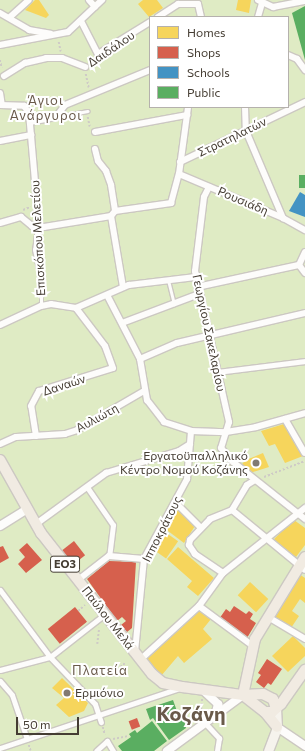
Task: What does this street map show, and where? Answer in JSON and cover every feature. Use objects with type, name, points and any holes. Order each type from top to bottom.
[{"type":"main road","name":"Παύλου Μελά","points":[[0,462],[36,524],[78,580],[158,679],[182,687],[244,695]]},
{"type":"main road","points":[[276,727],[265,712],[244,695],[253,646],[268,617],[303,564]]},
{"type":"main road","points":[[265,712],[276,709],[303,676]]},
{"type":"main road","name":"ΕΟ3","points":[[244,695],[256,693],[269,696],[276,704],[276,709]]},
{"type":"main road","points":[[268,751],[276,727],[276,709]]},
{"type":"street","points":[[10,18],[29,0]]},
{"type":"street","points":[[89,0],[95,7]]},
{"type":"street","points":[[0,45],[68,32],[102,0]]},
{"type":"street","points":[[258,16],[260,1],[280,3],[305,1]]},
{"type":"street","points":[[160,16],[178,4],[198,2],[201,16]]},
{"type":"street","points":[[0,13],[30,30],[58,35]]},
{"type":"street","name":"Δαιδάλου","points":[[81,21],[98,54],[149,23]]},
{"type":"street","points":[[289,55],[297,58],[305,70]]},
{"type":"street","name":"Δαιδάλου","points":[[4,76],[33,60],[62,58],[85,67]]},
{"type":"street","points":[[0,93],[1,105],[24,106],[29,113],[30,122],[56,117],[65,105],[149,70]]},
{"type":"street","name":"Στρατηλατών","points":[[180,162],[305,102]]},
{"type":"street","points":[[0,223],[21,217],[32,226],[39,226],[171,203],[179,174],[188,108]]},
{"type":"street","points":[[245,108],[246,131],[283,218]]},
{"type":"street","points":[[95,132],[187,115]]},
{"type":"street","name":"Επισκόπου Μελετίου","points":[[30,122],[39,226],[36,250],[41,274]]},
{"type":"street","points":[[0,140],[31,135]]},
{"type":"street","points":[[95,149],[98,161],[111,185],[113,214],[123,287]]},
{"type":"street","name":"Ρουσιάδη","points":[[179,174],[283,218],[305,230]]},
{"type":"street","name":"Γεωργίου Σακελαρίου","points":[[209,187],[204,197],[196,277],[197,287],[229,422],[221,448],[222,452],[256,480]]},
{"type":"street","points":[[299,265],[305,252]]},
{"type":"street","points":[[299,265],[305,273]]},
{"type":"street","points":[[197,287],[299,265]]},
{"type":"street","points":[[0,325],[41,306],[51,304],[76,308],[123,287],[168,279],[196,277]]},
{"type":"street","points":[[122,323],[199,294]]},
{"type":"street","points":[[107,295],[140,359],[144,391],[159,417],[171,425],[191,431],[226,432],[305,413]]},
{"type":"street","name":"Δαναών","points":[[36,436],[31,406],[39,392],[110,372],[113,364],[105,346],[76,308]]},
{"type":"street","points":[[140,359],[177,343],[305,313]]},
{"type":"street","points":[[217,372],[305,361]]},
{"type":"street","name":"Αυλιώτη","points":[[0,444],[16,437],[65,434],[77,430],[144,391]]},
{"type":"street","points":[[285,419],[305,453]]},
{"type":"street","name":"Ιπποκράτους","points":[[138,656],[144,559],[187,479],[191,431]]},
{"type":"street","points":[[36,524],[106,473],[179,451],[190,444]]},
{"type":"street","points":[[223,573],[191,549],[190,540],[200,527],[210,518],[232,510],[247,485],[256,480],[305,520]]},
{"type":"street","points":[[87,487],[113,525],[109,556]]},
{"type":"street","points":[[175,502],[200,527]]},
{"type":"street","points":[[138,656],[199,606],[223,573],[305,508]]},
{"type":"street","points":[[0,526],[27,509]]},
{"type":"street","points":[[232,510],[303,564]]},
{"type":"street","points":[[78,580],[109,556],[144,559]]},
{"type":"street","points":[[0,590],[50,657],[95,704],[101,722]]},
{"type":"street","points":[[199,606],[253,646]]},
{"type":"street","points":[[0,670],[50,657],[105,614]]},
{"type":"street","points":[[268,617],[305,640]]},
{"type":"street","points":[[0,681],[12,695],[27,739]]},
{"type":"street","points":[[0,748],[182,687]]},
{"type":"street","points":[[203,690],[218,704],[215,716]]},
{"type":"street","points":[[167,751],[244,695]]},
{"type":"street","points":[[205,723],[219,738],[217,751]]},
{"type":"street","points":[[276,727],[303,748]]},
{"type":"street","points":[[96,751],[107,741],[113,751]]},
{"type":"lane","points":[[56,117],[87,111]]},
{"type":"lane","name":"Επισκόπου Μελετίου","points":[[41,274],[41,306]]},
{"type":"lane","points":[[168,279],[174,304]]},
{"type":"path","points":[[58,35],[62,58]]},
{"type":"path","points":[[85,67],[90,95]]},
{"type":"path","points":[[14,218],[37,203]]},
{"type":"path","points":[[256,480],[305,461]]},
{"type":"path","points":[[78,611],[85,605]]},
{"type":"path","points":[[97,644],[99,628]]},
{"type":"path","points":[[120,667],[125,663]]},
{"type":"path","points":[[203,690],[200,717],[205,723]]},
{"type":"path","points":[[101,722],[107,741],[128,736]]},
{"type":"green space","points":[[0,0],[305,0],[305,751],[0,751]]},
{"type":"building: Homes","points":[[35,0],[39,0],[49,15],[46,18],[25,10]]},
{"type":"building: Homes","points":[[143,0],[157,0],[163,8],[149,17],[138,4]]},
{"type":"building: Homes","points":[[238,0],[251,0],[249,13],[236,10]]},
{"type":"building: Homes","points":[[284,424],[303,456],[285,463],[275,444],[269,446],[261,431]]},
{"type":"building: Homes","name":"Εργατοϋπαλληλικό Κέντρο Νομού Κοζάνης","points":[[263,453],[269,467],[250,473],[241,465],[246,460]]},
{"type":"building: Homes","points":[[178,510],[195,526],[184,543],[164,528]]},
{"type":"building: Homes","points":[[294,520],[305,528],[305,545],[296,557],[273,540]]},
{"type":"building: Homes","points":[[165,532],[178,541],[166,558],[153,549]]},
{"type":"building: Homes","points":[[178,547],[214,578],[198,596],[187,587],[192,581],[167,559]]},
{"type":"building: Homes","points":[[299,574],[305,578],[305,603],[300,599],[292,611],[299,616],[291,628],[272,616]]},
{"type":"building: Homes","points":[[250,582],[268,599],[256,612],[238,595]]},
{"type":"building: Homes","points":[[200,610],[211,619],[203,629],[212,639],[184,663],[178,656],[161,676],[147,659]]},
{"type":"building: Homes","points":[[293,636],[305,648],[305,656],[288,672],[272,656]]},
{"type":"building: Homes","name":"Ερμιόνιο","points":[[62,678],[88,703],[84,711],[69,717],[56,705],[64,698],[52,688]]},
{"type":"building: Shops","points":[[74,541],[85,555],[72,566],[61,551]]},
{"type":"building: Shops","points":[[27,543],[42,560],[26,573],[18,564],[25,557],[19,550]]},
{"type":"building: Shops","points":[[3,546],[9,558],[0,563],[0,547]]},
{"type":"building: Shops","points":[[109,561],[136,562],[132,628],[127,632],[121,625],[126,621],[122,617],[117,621],[87,579]]},
{"type":"building: Shops","points":[[234,606],[246,614],[249,611],[253,614],[250,619],[256,623],[247,638],[219,619],[226,609],[230,612]]},
{"type":"building: Shops","points":[[75,607],[87,622],[60,644],[48,629]]},
{"type":"building: Shops","points":[[267,659],[282,669],[271,685],[268,683],[264,688],[256,682],[261,675],[258,673]]},
{"type":"building: Shops","points":[[137,718],[140,726],[132,730],[129,721]]},
{"type":"building: Schools","points":[[300,192],[305,195],[305,217],[289,211]]},
{"type":"building: Public","points":[[305,6],[305,60],[292,13]]},
{"type":"building: Public","points":[[299,175],[305,175],[305,188],[299,188]]},
{"type":"building: Public","points":[[173,700],[178,714],[182,712],[186,728],[169,740],[153,718],[150,720],[146,709]]},
{"type":"building: Public","points":[[152,721],[167,741],[154,751],[122,751],[118,746],[131,737],[129,734],[135,730],[137,733]]},
{"type":"place","name":"Εργατοϋπαλληλικό Κέντρο Νομού Κοζάνης","points":[[256,463]]},
{"type":"place","name":"Ερμιόνιο","points":[[67,693]]},
{"type":"district","name":"Άγιοι Ανάργυροι","points":[[46,108]]},
{"type":"district","name":"Πλατεία","points":[[100,670]]},
{"type":"district","name":"Κοζάνη","points":[[191,713]]}]
